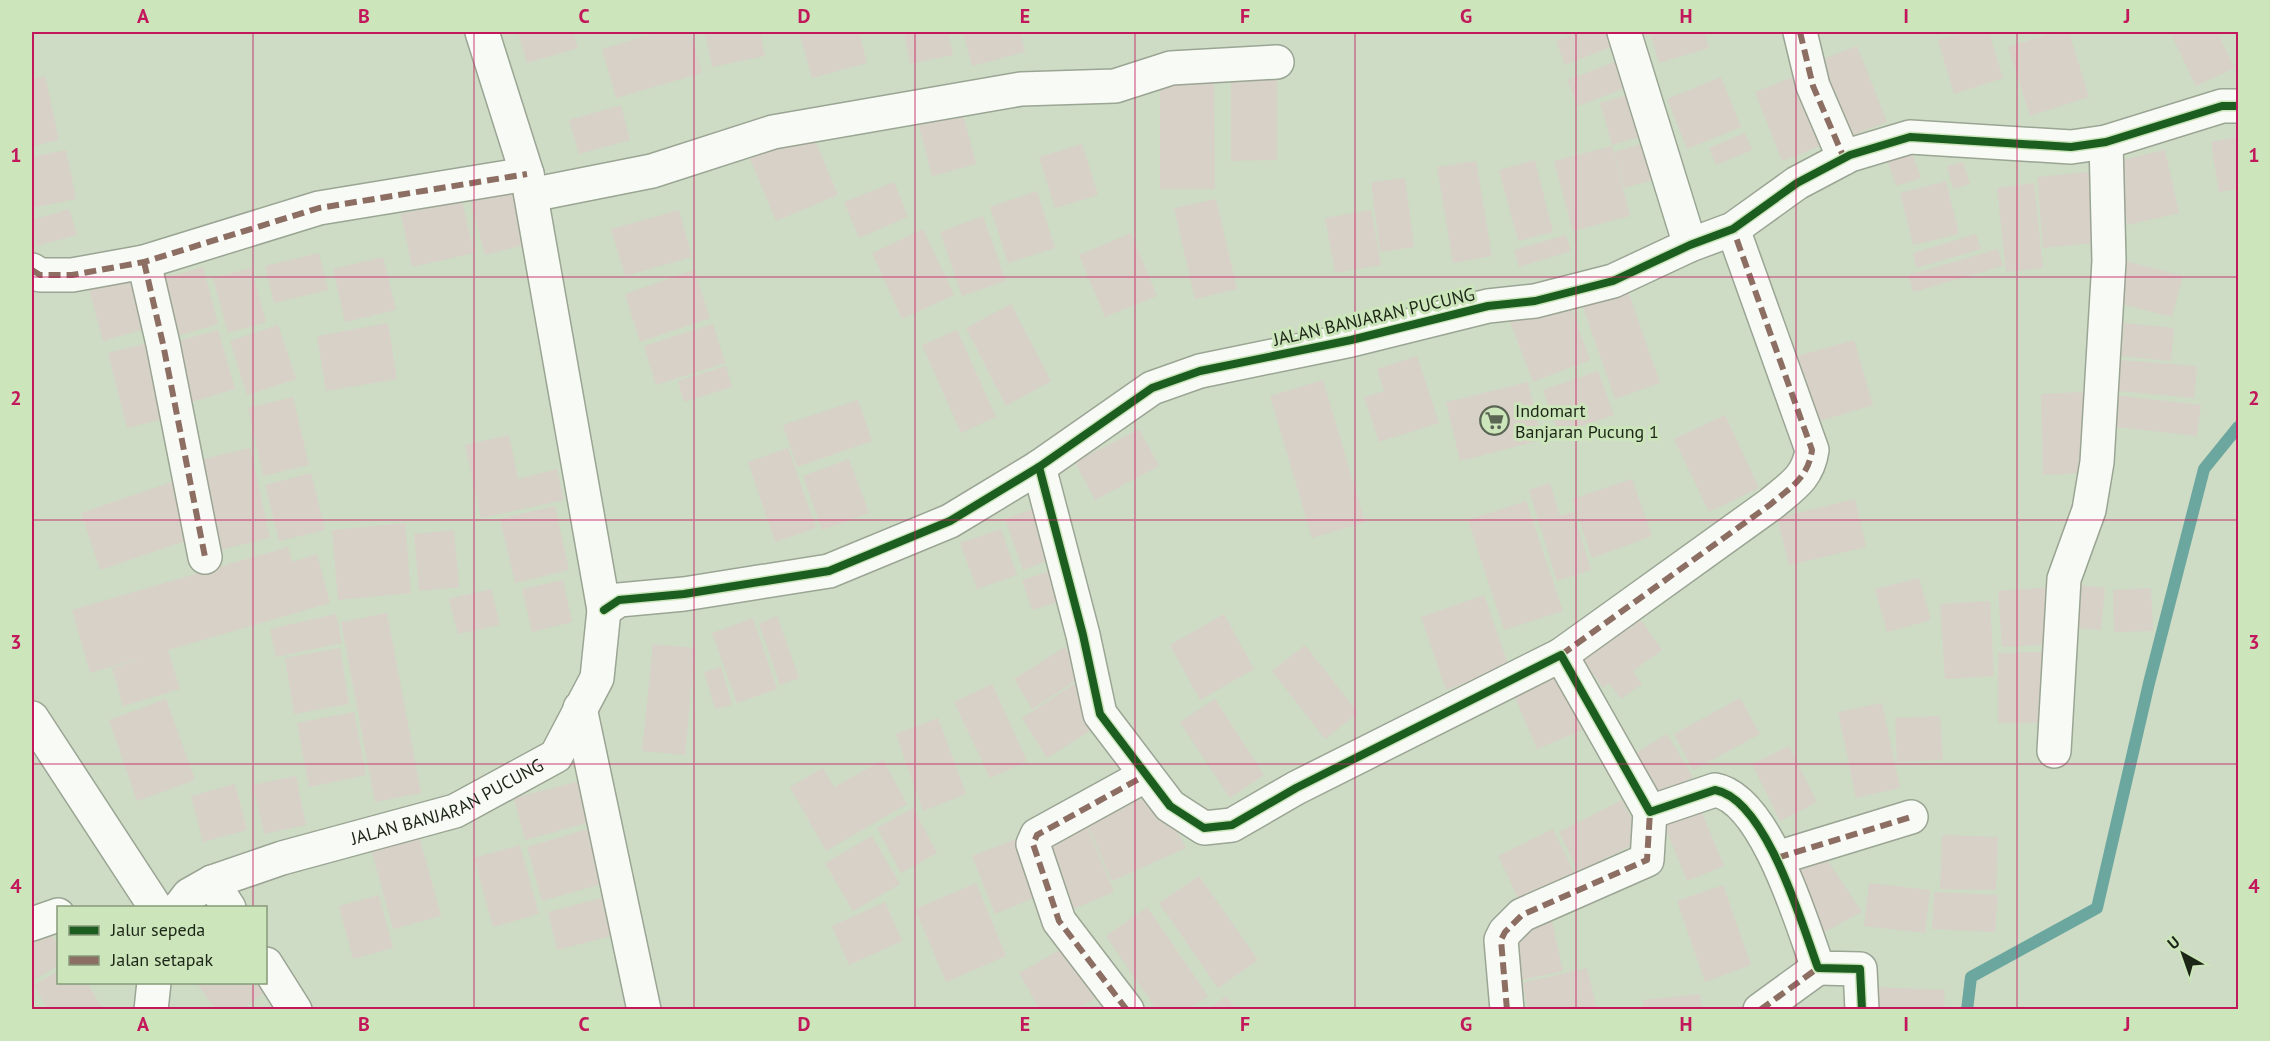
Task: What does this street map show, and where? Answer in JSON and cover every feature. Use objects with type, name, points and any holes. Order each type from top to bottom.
[{"type":"street","points":[[482,32],[529,185],[604,610]]},
{"type":"street","points":[[1624,32],[1690,245]]},
{"type":"street","points":[[1800,32],[1813,86],[1844,158]]},
{"type":"street","points":[[32,270],[40,275],[72,275],[144,262],[319,208],[652,171],[773,132],[1021,89],[1115,87],[1171,68],[1277,62]]},
{"type":"street","name":"JALAN BANJARAN PUCUNG","points":[[181,906],[189,895],[220,895],[282,858],[455,811],[556,756],[579,708],[597,678],[604,610],[619,600],[684,594],[829,571],[950,521],[1039,467],[1152,388],[1200,371],[1351,340],[1488,306],[1535,301],[1613,281],[1690,245],[1733,229],[1797,183],[1844,158],[1910,137],[2071,147],[2106,142],[2222,106],[2238,106]]},
{"type":"street","points":[[2054,751],[2064,579],[2089,510],[2097,462],[2109,261],[2106,142]]},
{"type":"street","points":[[1039,467],[1083,635],[1100,714],[1170,806],[1194,824],[1204,828],[1232,825],[1296,788],[1561,655],[1771,504],[1802,477],[1810,466],[1812,450],[1733,229]]},
{"type":"street","points":[[144,262],[163,344],[205,557]]},
{"type":"street","points":[[1507,1010],[1501,940],[1505,932],[1522,915],[1647,860],[1650,812],[1561,655]]},
{"type":"street","points":[[579,708],[644,1010]]},
{"type":"street","points":[[32,718],[155,906]]},
{"type":"street","points":[[1127,1010],[1059,921],[1033,840],[1037,835],[1146,776]]},
{"type":"street","points":[[1650,812],[1715,790],[1725,792],[1744,808],[1777,858],[1818,968]]},
{"type":"street","points":[[1777,858],[1911,817]]},
{"type":"street","points":[[32,924],[57,915]]},
{"type":"street","points":[[267,966],[295,1010]]},
{"type":"street","points":[[1760,1010],[1818,968],[1860,969],[1863,1010]]},
{"type":"street","points":[[151,1010],[154,984]]},
{"type":"building","points":[[518,32],[573,32],[578,48],[527,63]]},
{"type":"building","points":[[659,32],[690,32],[702,73],[616,98],[602,49]]},
{"type":"building","points":[[705,32],[760,32],[765,56],[712,67]]},
{"type":"building","points":[[799,32],[859,32],[867,63],[812,78]]},
{"type":"building","points":[[904,32],[948,32],[953,55],[910,64]]},
{"type":"building","points":[[963,32],[1020,32],[1025,52],[972,66]]},
{"type":"building","points":[[1579,32],[1617,32],[1621,43],[1565,65],[1556,41]]},
{"type":"building","points":[[1650,32],[1704,32],[1709,48],[1659,63]]},
{"type":"building","points":[[1964,32],[1989,32],[2003,78],[1954,94],[1938,40]]},
{"type":"building","points":[[2057,32],[2069,32],[2089,97],[2030,116],[2008,47]]},
{"type":"building","points":[[2170,32],[2217,32],[2235,68],[2196,86]]},
{"type":"building","points":[[1857,46],[1887,122],[1845,138],[1815,62]]},
{"type":"building","points":[[1623,59],[1633,85],[1578,106],[1567,80]]},
{"type":"building","points":[[1800,74],[1828,143],[1782,161],[1755,92]]},
{"type":"building","points":[[45,76],[59,140],[32,146],[32,79]]},
{"type":"building","points":[[1721,77],[1741,127],[1687,149],[1667,99]]},
{"type":"building","points":[[1160,78],[1214,78],[1215,189],[1160,189]]},
{"type":"building","points":[[1277,78],[1277,160],[1231,161],[1231,79]]},
{"type":"building","points":[[1638,92],[1650,134],[1612,145],[1600,103]]},
{"type":"building","points":[[960,103],[976,164],[932,176],[916,115]]},
{"type":"building","points":[[621,105],[630,140],[579,154],[569,120]]},
{"type":"building","points":[[810,128],[838,195],[776,221],[748,154]]},
{"type":"building","points":[[1745,133],[1752,150],[1716,165],[1709,148]]},
{"type":"building","points":[[2238,137],[2238,189],[2219,192],[2211,142]]},
{"type":"building","points":[[1654,140],[1664,177],[1624,188],[1614,152]]},
{"type":"building","points":[[1082,144],[1098,195],[1055,208],[1039,157]]},
{"type":"building","points":[[1612,146],[1630,216],[1573,231],[1554,161]]},
{"type":"building","points":[[66,150],[76,199],[32,208],[32,157]]},
{"type":"building","points":[[2165,150],[2179,213],[2127,225],[2113,162]]},
{"type":"building","points":[[1912,153],[1921,178],[1896,186],[1888,162]]},
{"type":"building","points":[[1535,160],[1553,232],[1518,241],[1499,170]]},
{"type":"building","points":[[1476,161],[1492,256],[1453,263],[1437,167]]},
{"type":"building","points":[[1963,162],[1970,184],[1953,189],[1947,166]]},
{"type":"building","points":[[2098,171],[2103,242],[2043,248],[2037,177]]},
{"type":"building","points":[[1405,178],[1414,247],[1380,252],[1371,182]]},
{"type":"building","points":[[1946,181],[1959,234],[1913,245],[1900,193]]},
{"type":"building","points":[[894,182],[908,217],[859,238],[844,202]]},
{"type":"building","points":[[2034,183],[2043,268],[2006,272],[1997,188]]},
{"type":"building","points":[[517,190],[531,243],[485,255],[471,202]]},
{"type":"building","points":[[1037,191],[1055,248],[1008,263],[990,207]]},
{"type":"building","points":[[1216,199],[1237,289],[1195,299],[1174,208]]},
{"type":"building","points":[[462,200],[474,253],[412,267],[401,214]]},
{"type":"building","points":[[69,209],[77,235],[37,246],[32,220]]},
{"type":"building","points":[[679,210],[692,257],[625,276],[611,229]]},
{"type":"building","points":[[1371,210],[1381,265],[1335,273],[1325,218]]},
{"type":"building","points":[[983,216],[1006,281],[962,296],[940,232]]},
{"type":"building","points":[[923,229],[954,295],[902,319],[872,253]]},
{"type":"building","points":[[1131,233],[1157,296],[1105,317],[1079,255]]},
{"type":"building","points":[[1976,234],[1981,249],[1916,268],[1913,253]]},
{"type":"building","points":[[1566,235],[1571,251],[1519,267],[1514,250]]},
{"type":"building","points":[[1998,249],[2003,266],[1913,292],[1908,275]]},
{"type":"building","points":[[319,253],[328,290],[274,303],[265,266]]},
{"type":"building","points":[[383,257],[396,310],[345,322],[333,269]]},
{"type":"building","points":[[2121,260],[2183,276],[2172,317],[2110,301]]},
{"type":"building","points":[[203,267],[218,324],[171,338],[155,281]]},
{"type":"building","points":[[251,268],[266,322],[228,333],[213,278]]},
{"type":"building","points":[[131,269],[148,328],[103,341],[87,282]]},
{"type":"building","points":[[694,270],[710,318],[640,342],[625,294]]},
{"type":"building","points":[[1628,291],[1660,383],[1615,399],[1583,307]]},
{"type":"building","points":[[1567,297],[1590,360],[1533,382],[1509,319]]},
{"type":"building","points":[[1011,304],[1051,381],[1006,406],[966,328]]},
{"type":"building","points":[[388,323],[397,379],[326,391],[317,336]]},
{"type":"building","points":[[2124,323],[2174,328],[2171,361],[2121,356]]},
{"type":"building","points":[[713,324],[725,363],[656,385],[644,346]]},
{"type":"building","points":[[278,325],[296,379],[247,395],[230,341]]},
{"type":"building","points":[[218,330],[235,389],[188,403],[171,343]]},
{"type":"building","points":[[957,330],[996,417],[961,433],[922,345]]},
{"type":"building","points":[[1854,340],[1873,405],[1813,423],[1794,357]]},
{"type":"building","points":[[152,342],[171,417],[127,428],[108,353]]},
{"type":"building","points":[[1417,356],[1439,423],[1379,442],[1364,397],[1384,391],[1377,369]]},
{"type":"building","points":[[2120,360],[2197,366],[2194,398],[2118,391]]},
{"type":"building","points":[[726,366],[732,387],[684,402],[678,381]]},
{"type":"building","points":[[1598,371],[1614,415],[1559,434],[1543,390]]},
{"type":"building","points":[[1323,380],[1365,522],[1312,538],[1270,396]]},
{"type":"building","name":"Indomart Banjaran Pucung 1","points":[[1528,382],[1542,440],[1460,461],[1446,402]]},
{"type":"building","points":[[2085,392],[2087,473],[2043,475],[2041,394]]},
{"type":"building","points":[[2112,395],[2201,405],[2197,436],[2109,426]]},
{"type":"building","points":[[293,397],[309,465],[263,476],[248,408]]},
{"type":"building","points":[[858,400],[872,441],[797,467],[783,425]]},
{"type":"building","points":[[1725,415],[1759,488],[1709,512],[1674,439]]},
{"type":"building","points":[[1139,429],[1159,466],[1095,500],[1075,462]]},
{"type":"building","points":[[509,435],[518,479],[557,469],[564,500],[481,518],[465,445]]},
{"type":"building","points":[[250,448],[270,538],[211,552],[191,462]]},
{"type":"building","points":[[788,448],[816,528],[775,542],[748,462]]},
{"type":"building","points":[[849,459],[869,513],[822,530],[803,476]]},
{"type":"building","points":[[311,473],[325,530],[279,541],[265,485]]},
{"type":"building","points":[[1632,479],[1652,536],[1592,558],[1572,499]]},
{"type":"building","points":[[178,480],[197,537],[100,570],[81,513]]},
{"type":"building","points":[[1550,483],[1560,516],[1573,512],[1591,570],[1557,581],[1529,490]]},
{"type":"building","points":[[1855,499],[1866,547],[1789,565],[1777,518]]},
{"type":"building","points":[[1526,501],[1563,611],[1504,630],[1468,520]]},
{"type":"building","points":[[555,506],[569,570],[515,583],[500,519]]},
{"type":"building","points":[[1039,507],[1057,557],[1023,570],[1005,519]]},
{"type":"building","points":[[405,523],[411,593],[338,600],[332,530]]},
{"type":"building","points":[[1001,529],[1017,575],[977,589],[960,543]]},
{"type":"building","points":[[454,530],[459,587],[419,591],[414,534]]},
{"type":"building","points":[[288,547],[292,562],[317,554],[330,603],[168,650],[180,689],[123,706],[112,668],[158,653],[90,673],[72,610]]},
{"type":"building","points":[[1057,569],[1067,599],[1032,610],[1022,580]]},
{"type":"building","points":[[1919,578],[1931,620],[1887,632],[1875,589]]},
{"type":"building","points":[[563,580],[572,622],[532,632],[522,589]]},
{"type":"building","points":[[2070,584],[2105,588],[2101,630],[2065,627]]},
{"type":"building","points":[[2055,587],[2058,644],[2002,647],[1998,591]]},
{"type":"building","points":[[2151,588],[2153,631],[2114,632],[2113,590]]},
{"type":"building","points":[[491,589],[500,625],[458,634],[449,599]]},
{"type":"building","points":[[1484,595],[1509,667],[1446,690],[1421,617]]},
{"type":"building","points":[[1990,601],[1994,676],[1945,679],[1940,604]]},
{"type":"building","points":[[1634,611],[1662,650],[1633,671],[1642,684],[1621,699],[1609,683],[1603,688],[1583,659]]},
{"type":"building","points":[[387,613],[421,793],[375,802],[341,622]]},
{"type":"building","points":[[336,614],[342,643],[276,657],[270,629]]},
{"type":"building","points":[[1224,614],[1254,669],[1200,700],[1170,645]]},
{"type":"building","points":[[777,616],[799,678],[780,685],[759,624]]},
{"type":"building","points":[[753,618],[777,689],[737,703],[712,633]]},
{"type":"building","points":[[653,644],[695,648],[685,755],[642,751]]},
{"type":"building","points":[[1305,645],[1358,713],[1325,739],[1272,671]]},
{"type":"building","points":[[1065,647],[1083,676],[1032,709],[1014,679]]},
{"type":"building","points":[[340,648],[349,704],[294,714],[285,658]]},
{"type":"building","points":[[2054,652],[2053,723],[1998,723],[1998,653]]},
{"type":"building","points":[[721,667],[732,705],[715,709],[704,672]]},
{"type":"building","points":[[1559,675],[1582,730],[1537,749],[1514,695]]},
{"type":"building","points":[[1076,683],[1102,723],[1047,758],[1022,718]]},
{"type":"building","points":[[992,684],[1027,761],[990,778],[954,702]]},
{"type":"building","points":[[1740,698],[1760,734],[1693,770],[1674,734]]},
{"type":"building","points":[[166,699],[195,780],[137,801],[109,720]]},
{"type":"building","points":[[1215,699],[1264,775],[1230,798],[1180,722]]},
{"type":"building","points":[[1882,703],[1900,788],[1856,798],[1838,712]]},
{"type":"building","points":[[354,712],[366,775],[309,787],[297,723]]},
{"type":"building","points":[[1940,716],[1943,760],[1897,762],[1895,718]]},
{"type":"building","points":[[938,718],[966,794],[923,811],[896,734]]},
{"type":"building","points":[[1667,734],[1693,777],[1662,796],[1636,753]]},
{"type":"building","points":[[1789,746],[1817,802],[1780,821],[1752,764]]},
{"type":"building","points":[[883,760],[907,804],[826,851],[790,787],[823,768],[834,787]]},
{"type":"building","points":[[296,776],[306,825],[264,834],[253,785]]},
{"type":"building","points":[[588,779],[598,820],[525,840],[514,798]]},
{"type":"building","points":[[235,784],[247,830],[203,842],[191,796]]},
{"type":"building","points":[[1156,793],[1186,848],[1112,881],[1086,821]]},
{"type":"building","points":[[1622,800],[1642,840],[1579,872],[1559,832]]},
{"type":"building","points":[[1698,803],[1724,866],[1687,881],[1662,819]]},
{"type":"building","points":[[913,808],[937,853],[901,873],[877,828]]},
{"type":"building","points":[[1086,824],[1114,892],[1066,912],[1038,843]]},
{"type":"building","points":[[595,827],[612,881],[542,901],[527,847]]},
{"type":"building","points":[[1553,829],[1574,873],[1519,900],[1498,856]]},
{"type":"building","points":[[1942,835],[1998,837],[1996,890],[1940,889]]},
{"type":"building","points":[[419,836],[441,916],[393,929],[371,849]]},
{"type":"building","points":[[872,836],[900,884],[853,911],[825,863]]},
{"type":"building","points":[[1024,836],[1046,893],[995,914],[972,856]]},
{"type":"building","points":[[520,845],[539,914],[493,927],[474,858]]},
{"type":"building","points":[[1825,857],[1862,912],[1824,932],[1791,868]]},
{"type":"building","points":[[1199,876],[1258,960],[1218,988],[1159,903]]},
{"type":"building","points":[[976,883],[1006,956],[946,982],[915,909]]},
{"type":"building","points":[[1869,883],[1930,890],[1925,933],[1864,926]]},
{"type":"building","points":[[1723,885],[1751,965],[1705,982],[1677,901]]},
{"type":"building","points":[[1934,892],[1998,895],[1995,932],[1932,929]]},
{"type":"building","points":[[379,895],[393,948],[353,959],[339,906]]},
{"type":"building","points":[[605,897],[615,935],[557,950],[548,912]]},
{"type":"building","points":[[885,902],[902,941],[849,965],[832,926]]},
{"type":"building","points":[[1147,907],[1208,996],[1188,1010],[1157,1010],[1106,936]]},
{"type":"building","points":[[1552,922],[1563,971],[1522,980],[1512,932]]},
{"type":"building","points":[[48,928],[57,944],[57,967],[32,981],[32,938]]},
{"type":"building","points":[[1074,942],[1103,994],[1075,1010],[1040,1010],[1019,973]]},
{"type":"building","points":[[1587,968],[1597,1010],[1528,1010],[1522,983]]},
{"type":"building","points":[[57,972],[57,984],[88,984],[103,1010],[48,1010],[34,985]]},
{"type":"building","points":[[267,984],[270,988],[241,1010],[216,1010],[198,985]]},
{"type":"building","points":[[1876,987],[1945,990],[1944,1010],[1875,1010]]},
{"type":"building","points":[[1700,994],[1702,1010],[1644,1010],[1643,1000]]},
{"type":"building","points":[[1226,996],[1236,1010],[1208,1010]]},
{"type":"waterway","points":[[1967,1010],[1971,977],[2097,908],[2149,683],[2204,469],[2238,427]]},
{"type":"marked path","points":[[1800,32],[1813,86],[1844,158]]},
{"type":"marked path","points":[[32,270],[40,275],[72,275],[144,262],[319,208],[527,174]]},
{"type":"marked path","points":[[1561,655],[1771,504],[1792,487],[1807,468],[1812,450],[1733,229]]},
{"type":"marked path","points":[[144,262],[163,344],[205,557]]},
{"type":"marked path","points":[[1127,1010],[1059,921],[1033,844],[1037,835],[1146,775]]},
{"type":"marked path","points":[[1507,1010],[1501,940],[1505,932],[1522,915],[1647,860],[1650,812]]},
{"type":"marked path","points":[[1777,858],[1911,817]]},
{"type":"marked path","points":[[1760,1010],[1818,968]]},
{"type":"cycle path","points":[[604,610],[619,600],[684,594],[829,571],[950,521],[1039,467],[1152,388],[1200,371],[1351,340],[1488,306],[1535,301],[1613,281],[1690,245],[1733,229],[1797,183],[1850,155],[1910,137],[2071,147],[2106,142],[2222,106],[2238,106]]},
{"type":"cycle path","points":[[1039,467],[1083,635],[1100,714],[1170,806],[1204,828],[1232,825],[1296,788],[1561,655],[1650,812],[1715,790],[1733,798],[1750,815],[1780,866],[1818,968],[1860,969],[1862,1010]]},
{"type":"place","name":"Indomart Banjaran Pucung 1","points":[[1494,421]]}]
